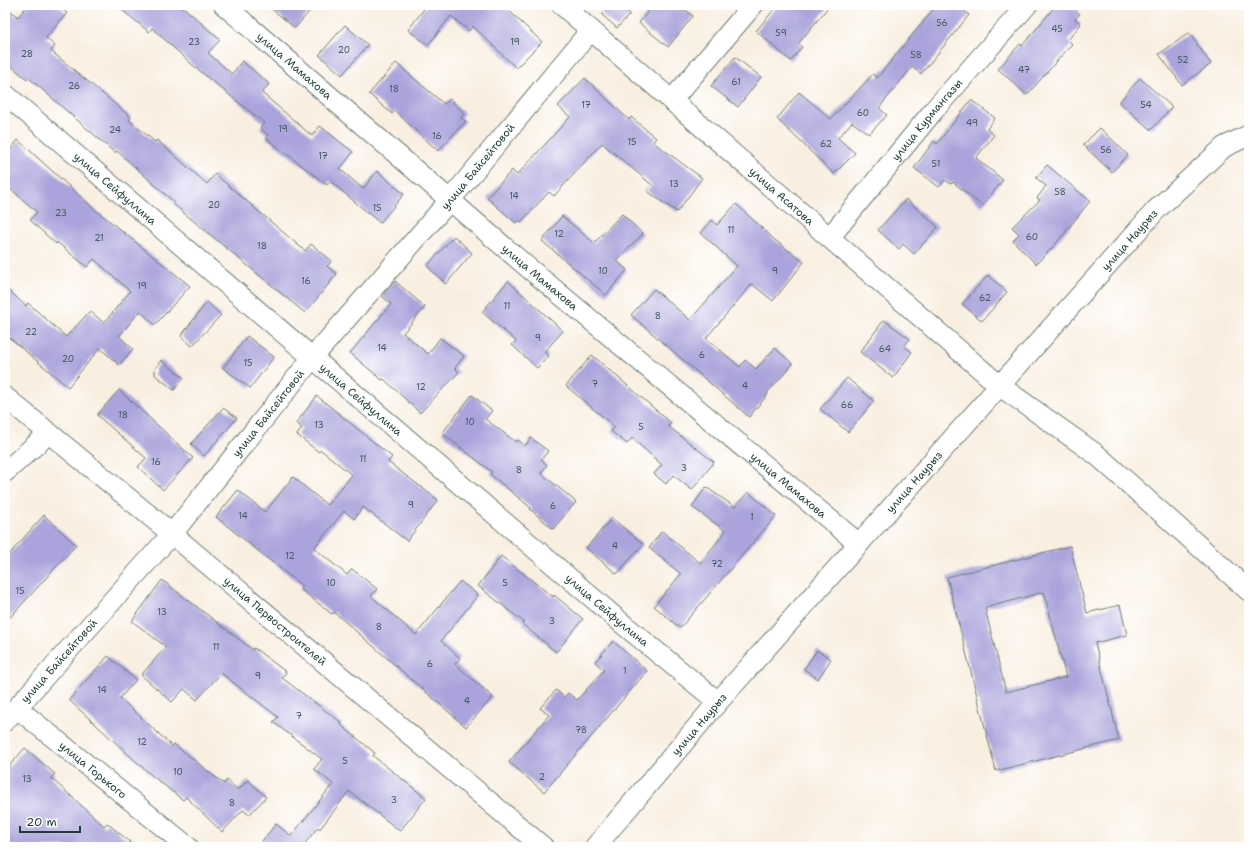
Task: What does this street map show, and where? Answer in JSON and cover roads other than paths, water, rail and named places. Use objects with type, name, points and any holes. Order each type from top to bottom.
[{"type":"street","name":"улица Мамахова","points":[[224,5],[450,200],[859,544]]},
{"type":"street","name":"улица Асатова","points":[[562,5],[1000,386],[1097,455],[1249,591]]},
{"type":"street","points":[[672,100],[753,5]]},
{"type":"street","name":"улица Курмангазы","points":[[830,237],[934,110],[1027,5]]},
{"type":"street","name":"улица Байсейтовой","points":[[11,715],[172,534],[313,357],[450,200],[591,30]]},
{"type":"street","name":"улица Сейфуллина","points":[[5,94],[624,625],[718,702]]},
{"type":"street","name":"улица Наурыз","points":[[595,847],[718,702],[1157,209],[1224,147],[1249,135]]},
{"type":"street","name":"улица Первостроителей","points":[[5,397],[172,534],[543,847]]},
{"type":"street","points":[[5,472],[49,433]]},
{"type":"street","name":"улица Горького","points":[[11,715],[188,847]]}]
